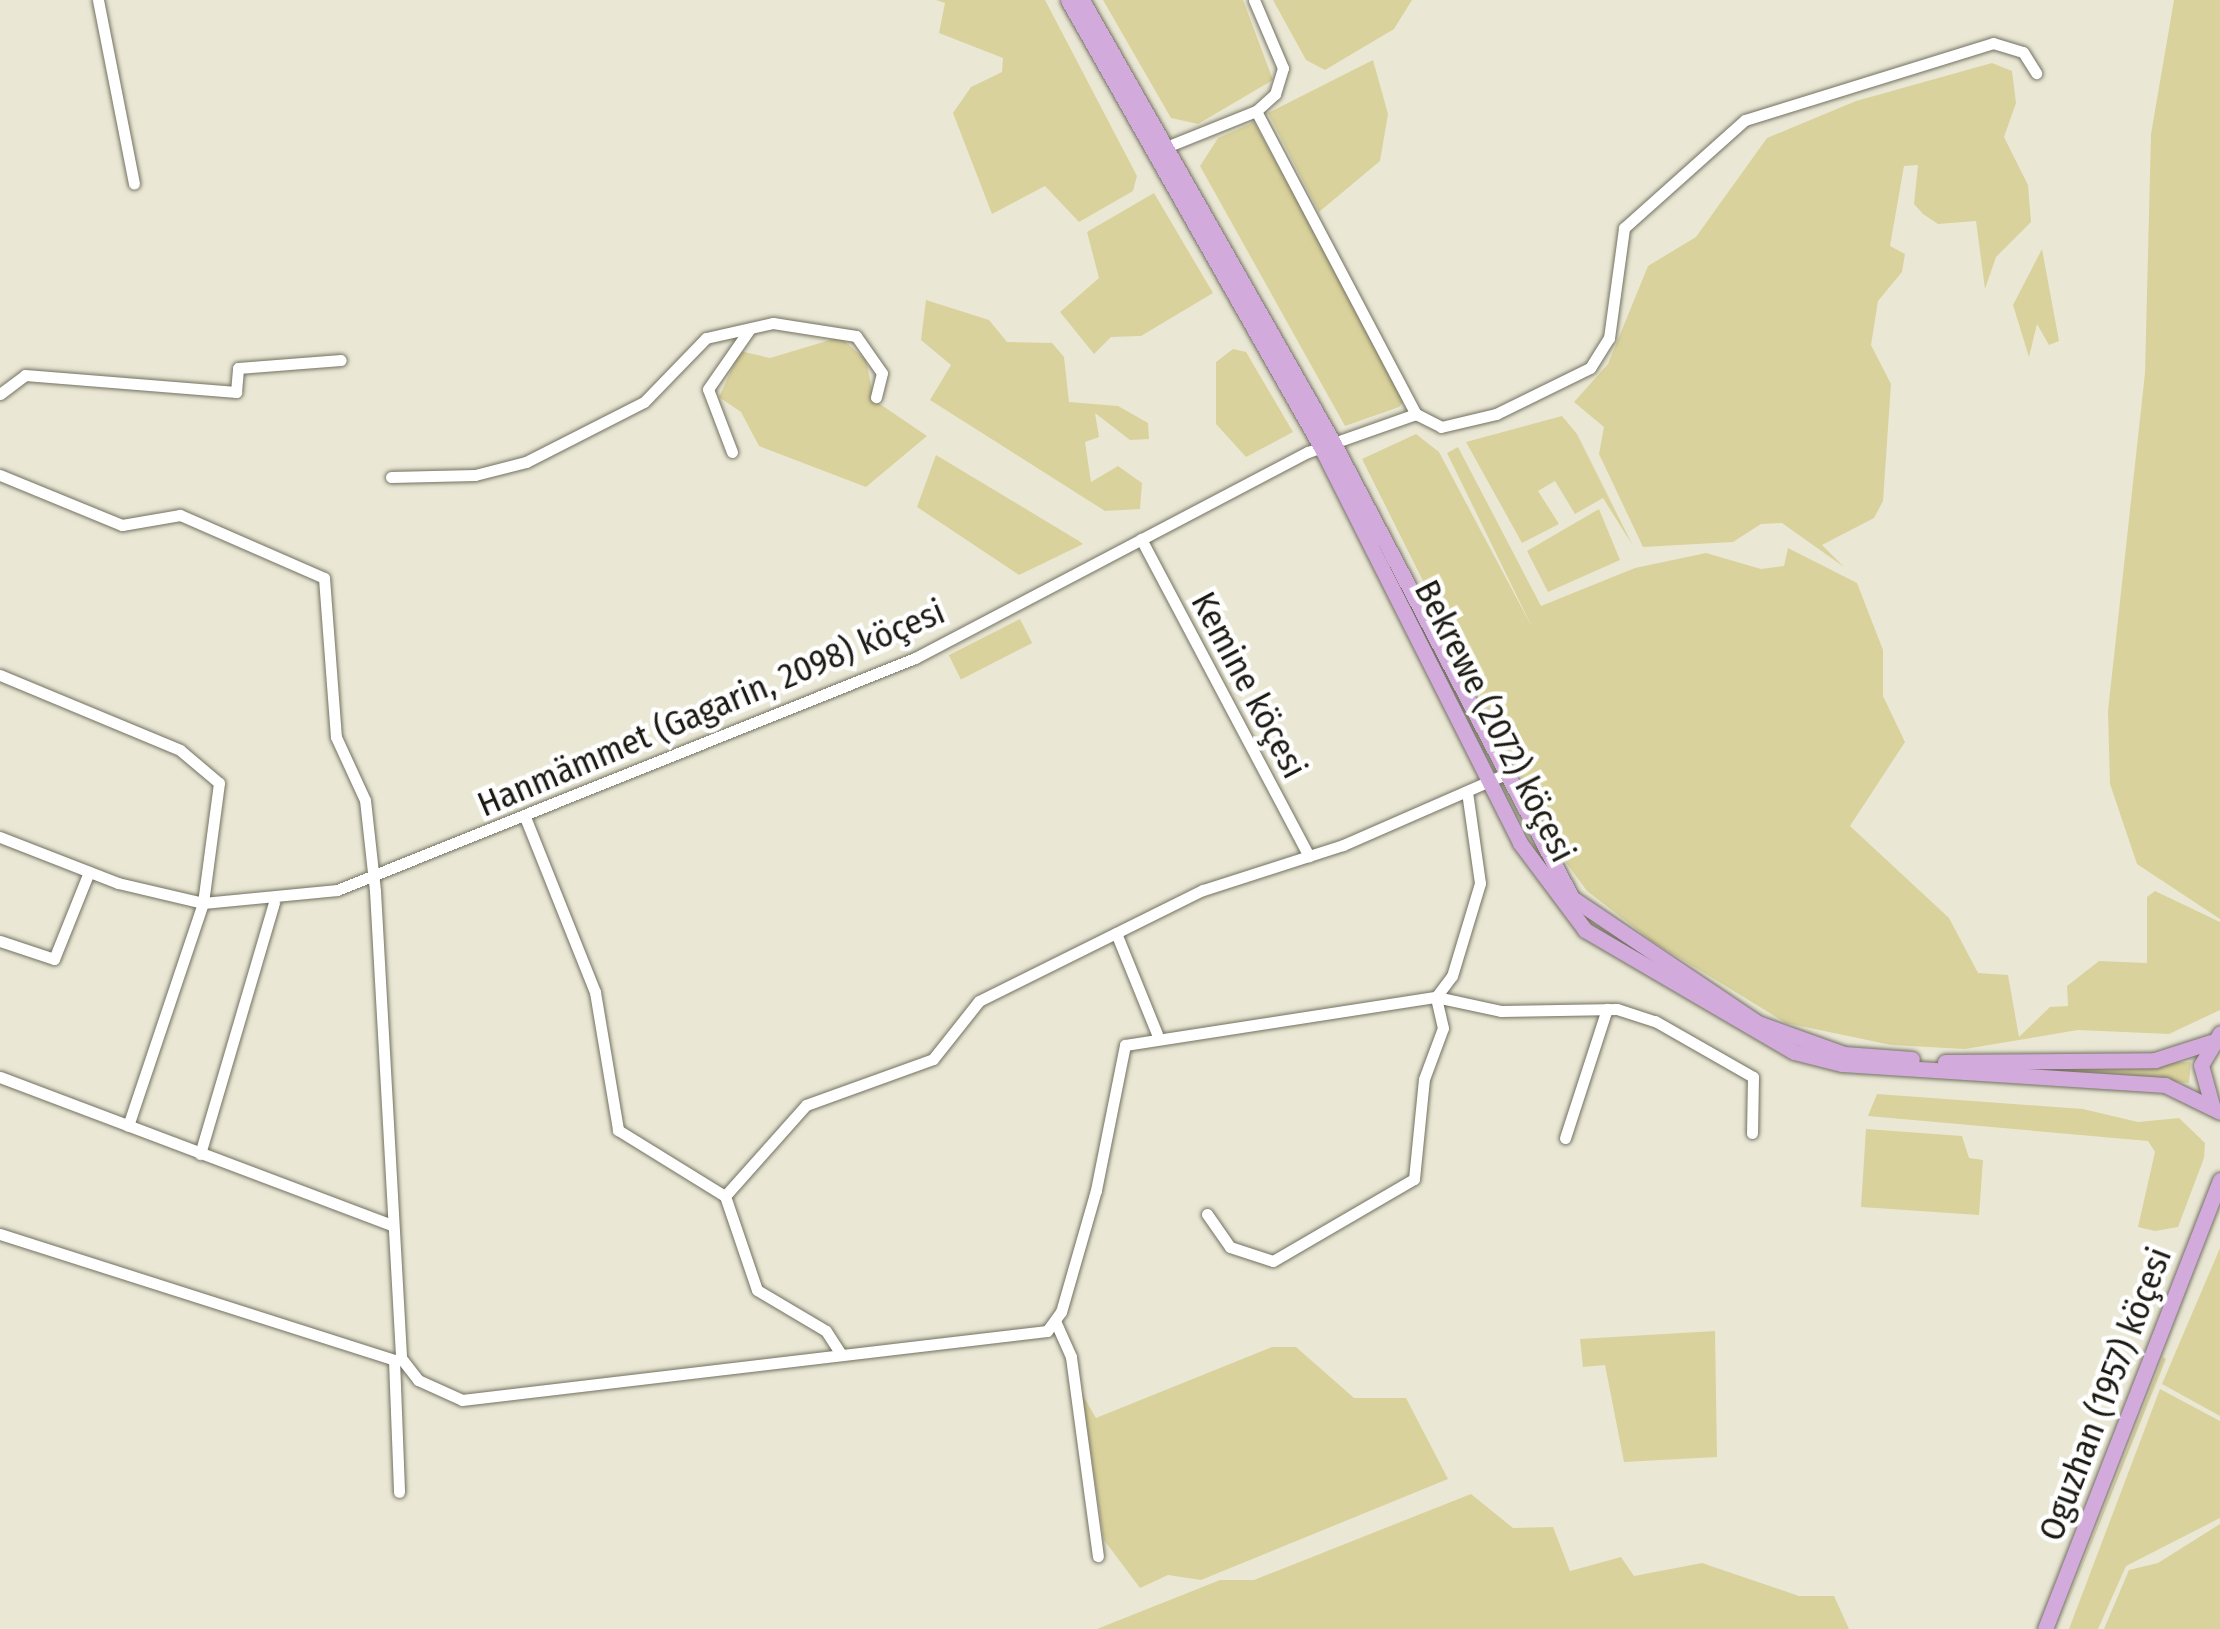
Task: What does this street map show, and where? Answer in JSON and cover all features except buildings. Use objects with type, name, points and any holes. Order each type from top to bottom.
[{"type":"main road","name":"Bekrewe (2072) köçesi","points":[[1068,0],[1327,444]]},
{"type":"main road","name":"Bekrewe (2072) köçesi","points":[[1082,0],[1327,444],[1496,778],[1542,882],[1585,930],[1754,1035],[1842,1064],[2152,1083],[2217,1111]]},
{"type":"main road","name":"Bekrewe (2072) köçesi","points":[[1496,778],[1553,872],[1594,919],[1798,1042],[1960,1063],[2177,1058],[2216,1038]]},
{"type":"main road","name":"Bekrewe (2072) köçesi","points":[[2216,1038],[2200,1074],[2217,1111]]},
{"type":"main road","name":"Oguzhan (1957) köçesi","points":[[2045,1629],[2220,1180]]},
{"type":"street","points":[[98,0],[134,184]]},
{"type":"street","points":[[1166,147],[1256,110],[1275,94],[1283,68],[1254,0]]},
{"type":"street","points":[[1256,110],[1416,414],[1463,426],[1590,368],[1608,338],[1624,228],[1745,120],[1993,42],[2023,52],[2036,73]]},
{"type":"street","points":[[391,477],[475,476],[544,455],[644,402],[699,342],[773,322],[849,332],[878,364],[876,397]]},
{"type":"street","points":[[732,452],[708,389],[749,330]]},
{"type":"street","points":[[0,394],[26,375],[236,392],[238,368],[342,360]]},
{"type":"street","name":"Hanmämmet (Gagarin, 2098) köçesi","points":[[0,837],[88,872],[203,904],[274,903],[373,878],[915,658],[1327,444],[1416,414]]},
{"type":"street","points":[[0,475],[122,525],[180,515],[324,578],[336,737],[364,800],[373,878],[401,1358],[418,1380],[462,1400],[841,1354],[1035,1336],[1056,1322],[1096,1190],[1119,1058],[1132,1038],[1404,1008],[1436,996],[1452,976],[1480,883],[1467,792]]},
{"type":"street","name":"Kemine köçesi","points":[[1141,539],[1309,856]]},
{"type":"street","points":[[0,675],[208,768],[221,792],[203,904],[128,1126]]},
{"type":"street","points":[[725,1196],[813,1100],[926,1063],[979,1001],[1203,890],[1309,856],[1496,778]]},
{"type":"street","points":[[525,816],[596,992],[618,1130],[725,1196],[756,1290],[826,1331],[841,1354]]},
{"type":"street","points":[[0,941],[54,959],[88,872]]},
{"type":"street","points":[[200,1154],[274,903]]},
{"type":"street","points":[[1116,933],[1157,1034]]},
{"type":"street","points":[[1436,996],[1501,1011],[1607,1008],[1655,1021],[1749,1072],[1752,1133]]},
{"type":"street","points":[[1207,1214],[1230,1246],[1272,1262],[1414,1179],[1424,1079],[1443,1028],[1436,996]]},
{"type":"street","points":[[1565,1138],[1607,1008]]},
{"type":"street","points":[[0,1076],[392,1225]]},
{"type":"street","points":[[0,1234],[394,1360],[399,1492]]},
{"type":"street","points":[[1056,1322],[1071,1357],[1098,1556]]},
{"type":"shaded area","points":[[936,0],[1045,0],[1137,176],[1133,191],[1079,222],[1045,186],[992,214],[953,113],[971,87],[1002,72],[1003,58],[939,33],[945,3]]},
{"type":"shaded area","points":[[1103,0],[1243,0],[1273,80],[1198,124],[1171,118]]},
{"type":"shaded area","points":[[1273,0],[1412,0],[1394,29],[1325,70],[1306,60]]},
{"type":"shaded area","points":[[2174,0],[2220,0],[2220,919],[2137,864],[2110,784],[2108,711],[2145,373],[2151,134]]},
{"type":"shaded area","points":[[1373,60],[1388,114],[1380,161],[1319,212],[1268,113]]},
{"type":"shaded area","points":[[1992,63],[2012,71],[2016,103],[2004,137],[2028,185],[2031,222],[1996,257],[1985,289],[1976,221],[1938,224],[1923,214],[1914,204],[1918,165],[1904,166],[1890,246],[1905,254],[1902,272],[1878,301],[1871,345],[1891,384],[1883,501],[1874,518],[1822,545],[1844,567],[1782,523],[1761,524],[1733,542],[1643,547],[1599,454],[1604,427],[1574,402],[1608,364],[1648,266],[1696,237],[1767,138],[1856,101]]},
{"type":"shaded area","points":[[1254,122],[1406,399],[1399,407],[1345,426],[1200,166],[1218,138]]},
{"type":"shaded area","points":[[1154,193],[1213,293],[1141,336],[1111,337],[1094,354],[1060,312],[1099,278],[1087,232]]},
{"type":"shaded area","points":[[2042,249],[2059,341],[2049,345],[2037,324],[2029,357],[2013,305]]},
{"type":"shaded area","points":[[926,300],[989,320],[1007,342],[1052,343],[1064,357],[1069,402],[1118,406],[1148,423],[1149,439],[1130,440],[1095,413],[1099,437],[1085,442],[1091,482],[1118,466],[1142,483],[1140,509],[1105,511],[930,400],[951,365],[921,340]]},
{"type":"shaded area","points":[[840,337],[866,360],[874,400],[927,436],[866,487],[759,446],[741,412],[719,397],[740,351],[770,358]]},
{"type":"shaded area","points":[[1233,349],[1246,352],[1293,432],[1246,457],[1216,424],[1216,362]]},
{"type":"shaded area","points":[[1562,416],[1577,434],[1633,546],[1603,498],[1575,514],[1555,481],[1538,491],[1559,524],[1522,543],[1466,442]]},
{"type":"shaded area","points":[[1416,434],[1439,452],[1532,627],[1447,453],[1458,447],[1541,606],[1635,568],[1706,553],[1761,569],[1784,566],[1788,548],[1857,583],[1883,650],[1883,696],[1905,742],[1850,826],[1949,918],[1978,973],[2008,975],[2019,1037],[2050,1007],[2068,1006],[2067,986],[2099,961],[2147,963],[2147,897],[2155,891],[2220,922],[2220,1010],[2169,1034],[2078,1030],[1965,1049],[1891,1045],[1786,1023],[1652,941],[1587,891],[1559,853],[1362,459]]},
{"type":"shaded area","points":[[936,455],[1083,544],[1019,575],[917,507]]},
{"type":"shaded area","points":[[1599,509],[1620,560],[1548,592],[1527,551]]},
{"type":"shaded area","points":[[1020,619],[1032,643],[961,679],[949,655]]},
{"type":"shaded area","points":[[2191,1062],[2189,1083],[2053,1073],[2053,1067]]},
{"type":"shaded area","points":[[1877,1094],[2083,1109],[2138,1122],[2179,1118],[2205,1143],[2204,1158],[2178,1227],[2155,1231],[2138,1227],[2155,1152],[2148,1141],[1868,1116]]},
{"type":"shaded area","points":[[1866,1129],[1962,1136],[1969,1158],[1983,1160],[1979,1215],[1861,1207]]},
{"type":"shaded area","points":[[2220,1248],[2220,1416],[2162,1384]]},
{"type":"shaded area","points":[[1715,1331],[1717,1457],[1624,1462],[1605,1365],[1583,1367],[1580,1339]]},
{"type":"shaded area","points":[[1272,1347],[1296,1347],[1354,1398],[1406,1398],[1448,1479],[1201,1580],[1168,1575],[1140,1588],[1104,1540],[1082,1394],[1096,1418]]},
{"type":"shaded area","points":[[2163,1357],[2166,1359],[2057,1629],[2099,1522]]},
{"type":"shaded area","points":[[2160,1389],[2220,1421],[2220,1518],[2126,1566],[2098,1629],[2069,1629]]},
{"type":"shaded area","points":[[1471,1494],[1513,1528],[1553,1527],[1570,1571],[1621,1557],[1634,1576],[1702,1563],[1799,1596],[1834,1596],[1849,1629],[1097,1629],[1220,1580],[1254,1580]]},
{"type":"shaded area","points":[[2220,1524],[2220,1629],[2104,1629],[2129,1570],[2158,1563]]}]
